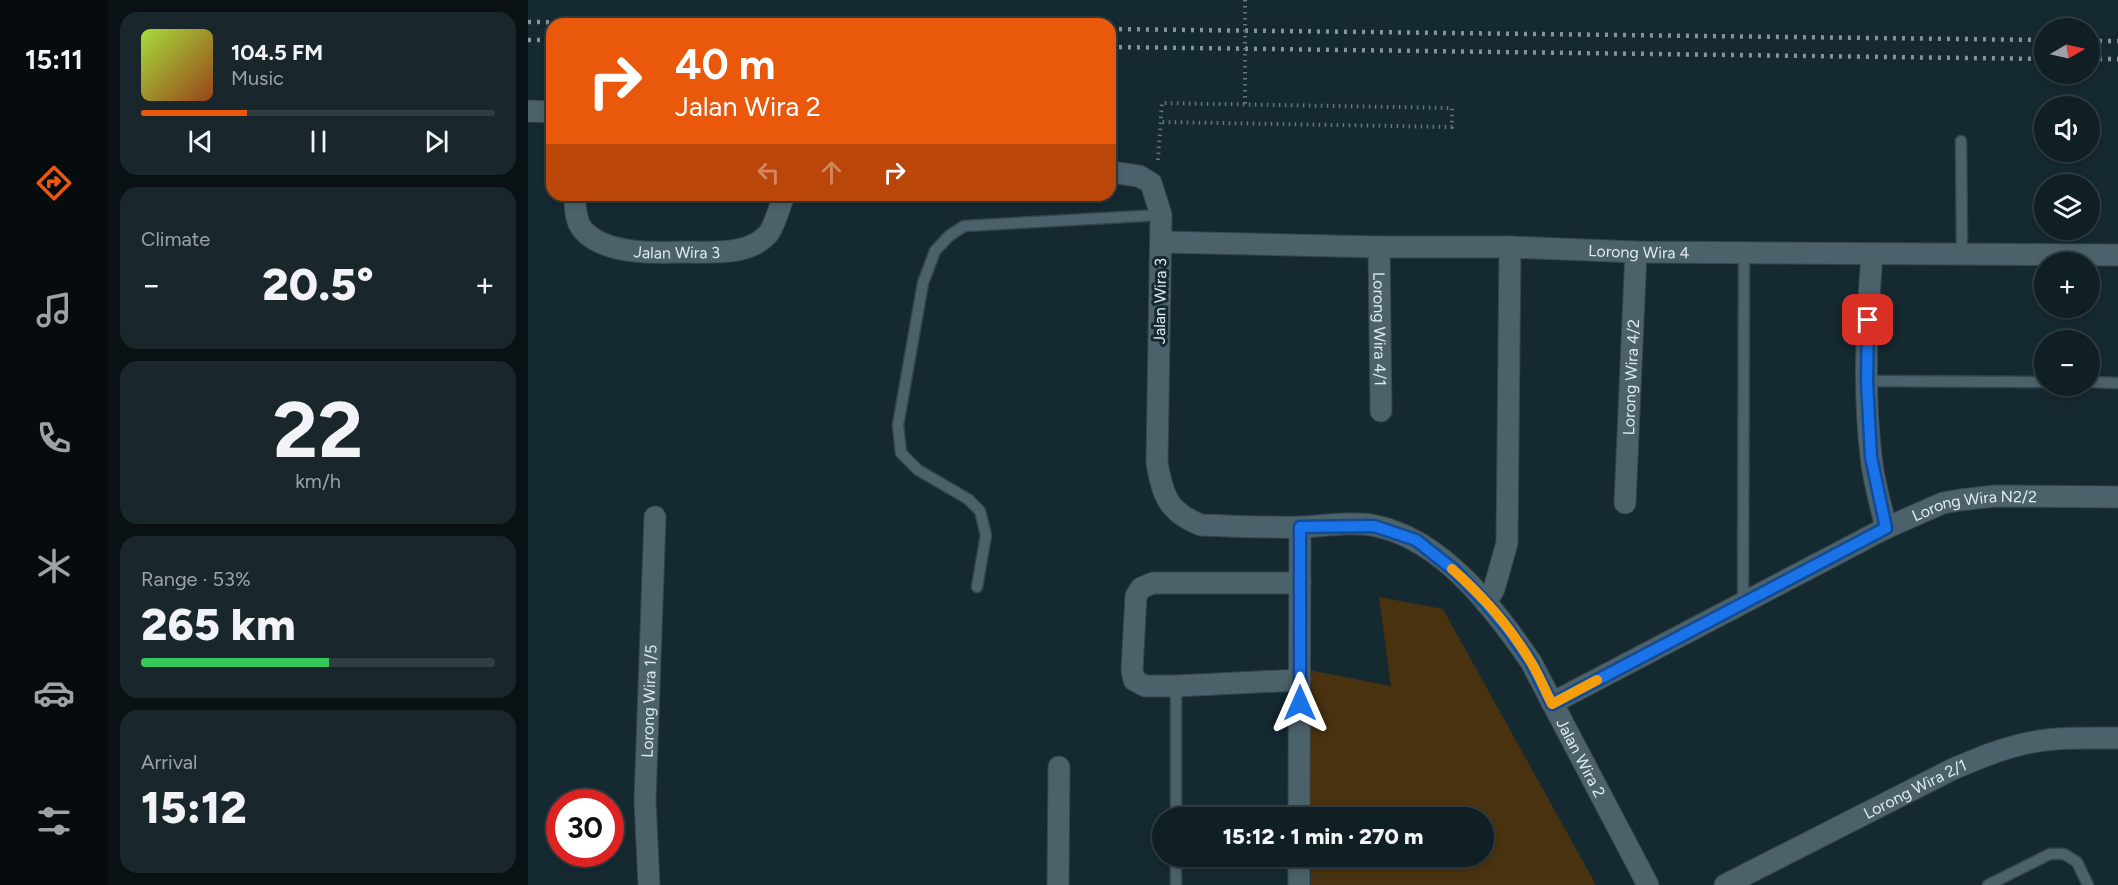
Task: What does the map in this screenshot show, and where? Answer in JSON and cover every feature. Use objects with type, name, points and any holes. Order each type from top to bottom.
[{"type":"street","points":[[528,111],[546,112]]},
{"type":"street","name":"Jalan Wira 3","points":[[1116,173],[1139,176],[1151,183],[1161,215],[1157,463]]},
{"type":"street","name":"Jalan Wira 3","points":[[576,201],[581,229],[590,237],[621,249],[643,253],[724,252],[743,249],[758,242],[769,233],[782,201]]},
{"type":"street","name":"Lorong Wira 4","points":[[1161,242],[1379,247],[1510,247],[1636,252],[2118,255]]},
{"type":"street","name":"Lorong Wira 4/1","points":[[1379,247],[1381,411]]},
{"type":"street","points":[[1486,603],[1494,589],[1507,543],[1510,247]]},
{"type":"street","name":"Lorong Wira 4/2","points":[[1625,503],[1636,252]]},
{"type":"street","points":[[1872,254],[1868,299],[1867,381],[1871,457],[1886,528]]},
{"type":"street","name":"Jalan Wira 2","points":[[1157,463],[1161,487],[1171,507],[1185,519],[1201,525],[1374,526],[1416,540],[1454,570],[1508,629],[1531,662],[1648,885]]},
{"type":"street","name":"Lorong Wira N2/2","points":[[1552,704],[1886,528],[1942,503],[1995,496],[2118,497]]},
{"type":"street","name":"Lorong Wira 1/5","points":[[649,885],[645,801],[655,517]]},
{"type":"street","points":[[1299,807],[1300,527]]},
{"type":"street","points":[[1300,583],[1153,583],[1141,588],[1136,596],[1132,670],[1134,680],[1144,686],[1176,687],[1300,680]]},
{"type":"street","name":"Lorong Wira 2/1","points":[[1725,885],[1953,769],[1988,754],[2034,742],[2076,738],[2118,738]]},
{"type":"street","points":[[1058,885],[1059,766]]},
{"type":"street","points":[[1299,867],[1299,885]]},
{"type":"lane","points":[[1962,141],[1962,253]]},
{"type":"lane","points":[[977,587],[986,535],[980,512],[968,499],[918,470],[901,453],[898,425],[923,283],[935,250],[949,236],[964,226],[1161,215]]},
{"type":"lane","points":[[1743,602],[1744,253]]},
{"type":"lane","points":[[1867,381],[2034,382]]},
{"type":"lane","points":[[2100,382],[2118,382]]},
{"type":"lane","points":[[1176,687],[1176,807]]},
{"type":"lane","points":[[1988,885],[2050,854],[2064,854],[2077,862],[2088,885]]},
{"type":"lane","points":[[1176,867],[1176,885]]},
{"type":"path","points":[[1245,0],[1245,104]]},
{"type":"path","points":[[1159,157],[1162,103],[1452,108],[1452,127],[1162,122]]},
{"type":"shaded area","points":[[1379,597],[1443,609],[1596,885],[1311,885],[1311,867],[1494,867],[1494,807],[1310,807],[1309,670],[1391,686]]},
{"type":"railway","points":[[528,22],[546,22]]},
{"type":"railway","points":[[1116,29],[2034,40]]},
{"type":"railway","points":[[528,40],[546,40]]},
{"type":"railway","points":[[2100,41],[2118,41]]},
{"type":"railway","points":[[1116,47],[2034,59]]},
{"type":"railway","points":[[2100,59],[2118,59]]},
{"type":"slow traffic","points":[[1452,569],[1508,629],[1531,662],[1552,704],[1597,680]]},
{"type":"route","points":[[1300,703],[1300,527],[1374,526],[1416,540],[1454,570],[1508,629],[1531,662],[1552,704],[1886,528],[1871,457],[1867,381],[1868,320]]}]
